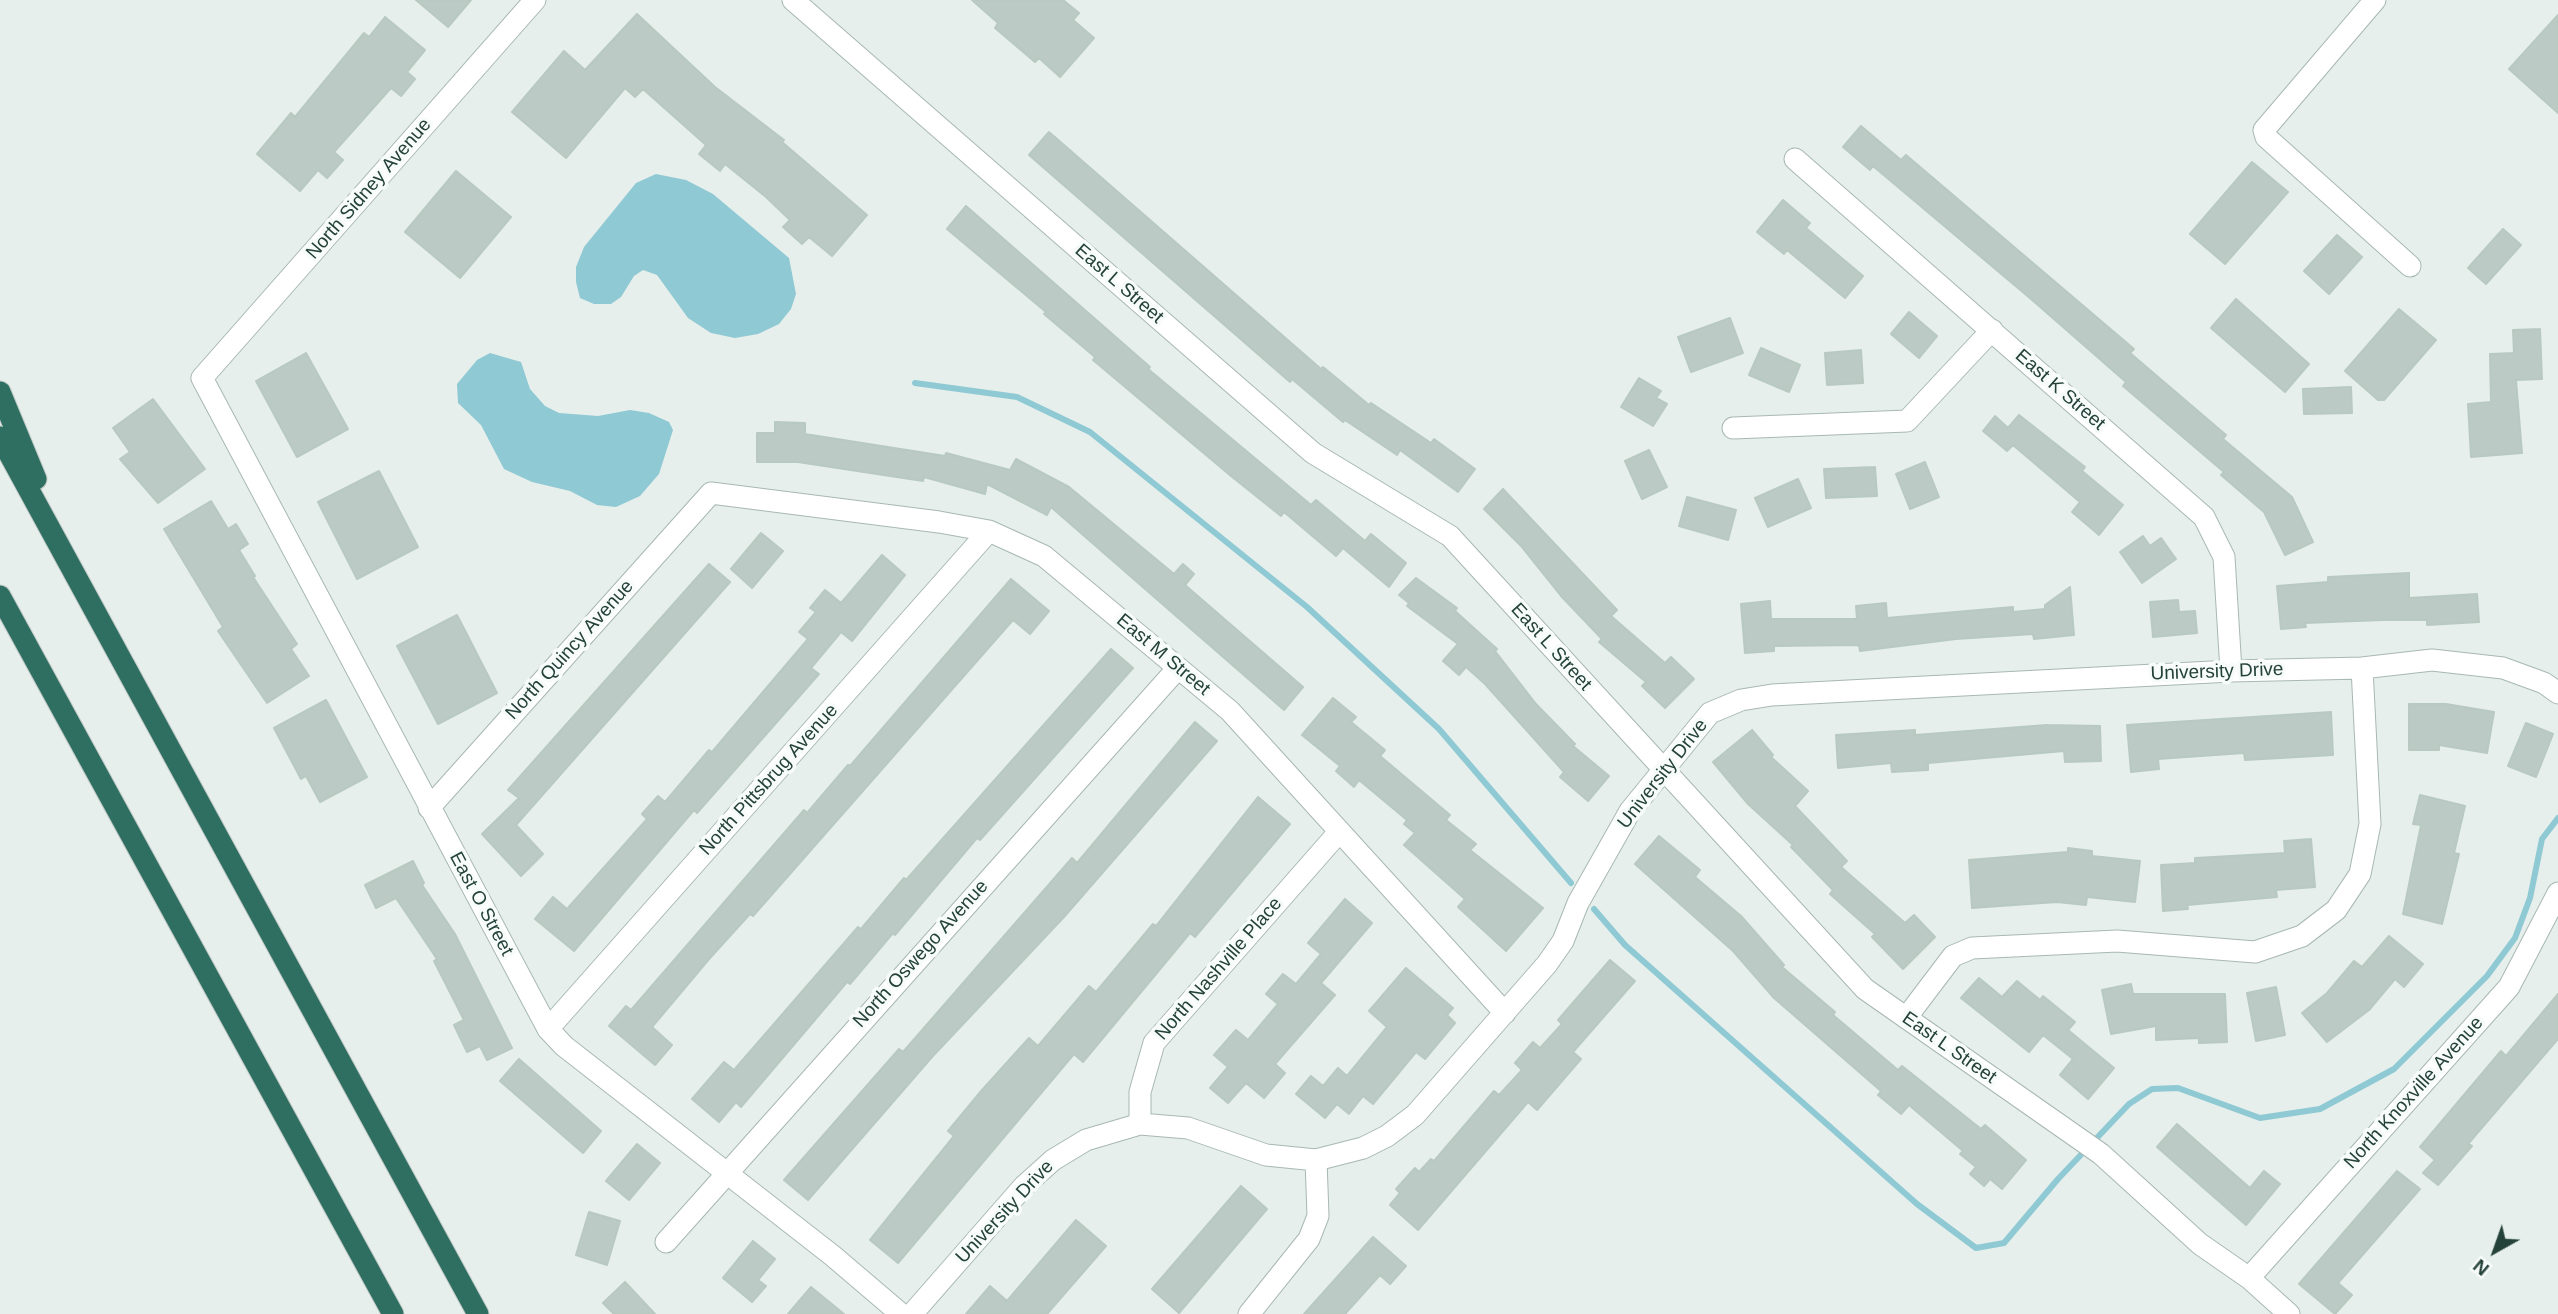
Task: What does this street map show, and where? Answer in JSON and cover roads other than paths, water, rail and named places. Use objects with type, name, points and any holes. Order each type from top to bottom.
[{"type":"highway","points":[[0,392],[80,584]]},
{"type":"highway","points":[[0,437],[478,1314]]},
{"type":"highway","points":[[0,596],[393,1314]]},
{"type":"highway","points":[[0,606],[21,633]]},
{"type":"street","name":"North Sidney Avenue","points":[[202,378],[535,0]]},
{"type":"street","name":"East L Street","points":[[793,0],[1313,453],[1450,536],[1865,989],[2101,1154],[2200,1244],[2249,1278],[2289,1314]]},
{"type":"street","points":[[2375,0],[2264,130],[2266,137],[2410,266]]},
{"type":"street","name":"East K Street","points":[[1795,159],[2204,517],[2224,557],[2231,671]]},
{"type":"street","points":[[1733,428],[1907,421],[1992,330]]},
{"type":"street","name":"East O Street","points":[[202,378],[548,1029],[564,1046],[724,1174],[833,1256],[901,1314]]},
{"type":"street","name":"North Quincy Avenue","points":[[429,808],[711,493]]},
{"type":"street","name":"East M Street","points":[[711,493],[939,522],[989,531],[1044,556],[1230,711],[1505,1013]]},
{"type":"street","name":"North Pittsbrug Avenue","points":[[548,1029],[989,531]]},
{"type":"street","name":"University Drive","points":[[912,1314],[1024,1186],[1053,1160],[1086,1140],[1140,1124],[1188,1128],[1266,1155],[1316,1160],[1363,1148],[1387,1136],[1415,1115],[1547,964],[1563,942],[1578,903],[1630,811],[1710,713],[1741,700],[1786,694],[2231,671],[2361,668],[2432,660],[2485,663],[2544,683],[2558,693]]},
{"type":"street","name":"North Oswego Avenue","points":[[666,1241],[1178,668]]},
{"type":"street","points":[[1906,1018],[1953,956],[1972,948],[2117,941],[2255,952],[2302,936],[2336,910],[2360,874],[2370,824],[2361,668]]},
{"type":"street","name":"North Nashville Place","points":[[1140,1124],[1140,1091],[1154,1043],[1339,832]]},
{"type":"street","name":"North Knoxville Avenue","points":[[2249,1278],[2508,987],[2558,893]]},
{"type":"street","points":[[1250,1314],[1308,1239],[1318,1216],[1316,1160]]},
{"type":"water","points":[[656,174],[686,180],[713,194],[789,258],[796,294],[791,309],[779,324],[758,334],[735,338],[711,333],[688,318],[657,275],[643,270],[634,276],[621,297],[611,304],[594,304],[580,298],[576,267],[584,247],[636,183]]},
{"type":"water","points":[[490,353],[521,362],[530,389],[545,406],[559,413],[598,416],[630,410],[649,413],[669,422],[673,430],[659,474],[640,496],[616,507],[597,505],[570,491],[532,482],[504,469],[481,425],[458,403],[457,384],[477,360]]},
{"type":"waterway","points":[[915,383],[1017,397],[1090,432],[1307,607],[1439,729],[1571,883]]},
{"type":"waterway","points":[[1594,909],[1625,945],[1917,1204],[1976,1248],[2004,1243],[2058,1179],[2129,1104],[2152,1089],[2178,1088],[2260,1118],[2320,1109],[2394,1069],[2487,976],[2515,938],[2530,898],[2542,839],[2558,818]]}]
